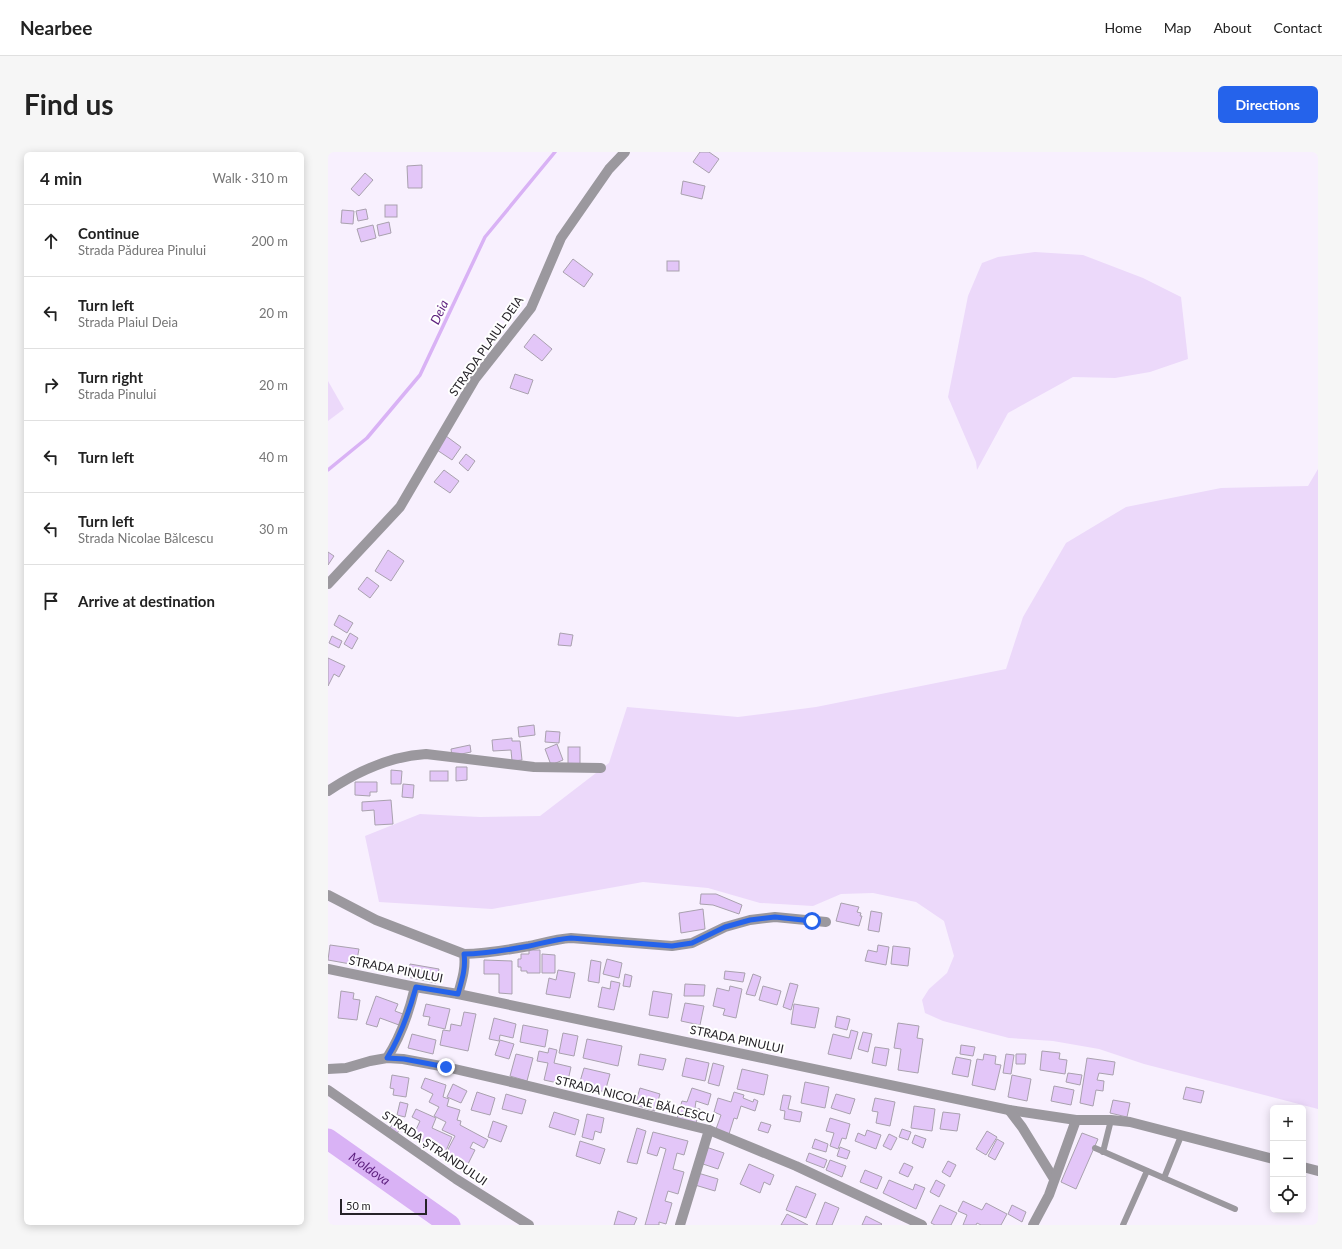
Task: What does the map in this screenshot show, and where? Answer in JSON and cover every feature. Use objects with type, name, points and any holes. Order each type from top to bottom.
[{"type":"street","name":"STRADA PLAIUL DEIA","points":[[328,584],[400,507],[475,379],[531,308],[561,238],[609,169],[625,152]]},
{"type":"street","points":[[328,791],[349,777],[384,761],[414,755],[426,754],[534,767],[600,768]]},
{"type":"street","points":[[328,895],[376,920],[464,954],[500,951],[558,939],[571,938],[652,945],[683,946],[725,927],[750,920],[775,917],[826,922]]},
{"type":"street","points":[[458,994],[464,973],[464,954]]},
{"type":"street","name":"STRADA PINULUI","points":[[328,969],[458,994],[1009,1110],[1076,1120],[1111,1120],[1148,1126],[1181,1136],[1270,1158]]},
{"type":"street","points":[[387,1058],[397,1042],[409,1013],[416,987]]},
{"type":"street","name":"STRADA NICOLAE BĂLCESCU","points":[[328,1069],[346,1068],[387,1058],[404,1059],[541,1089],[709,1130],[796,1166],[922,1225]]},
{"type":"street","name":"STRADA ȘTRANDULUI","points":[[328,1090],[456,1179],[529,1225]]},
{"type":"street","points":[[1009,1110],[1022,1127],[1054,1179]]},
{"type":"street","points":[[1033,1225],[1049,1195],[1076,1120]]},
{"type":"street","points":[[680,1225],[709,1130]]},
{"type":"street","points":[[1306,1168],[1318,1171]]},
{"type":"lane","points":[[1103,1152],[1111,1120]]},
{"type":"lane","points":[[1164,1178],[1181,1136]]},
{"type":"lane","points":[[1095,1148],[1235,1210]]},
{"type":"lane","points":[[1123,1225],[1147,1170]]},
{"type":"shaded area","points":[[1035,252],[1083,255],[1143,278],[1181,297],[1188,359],[1150,372],[1115,378],[1073,377],[1008,413],[977,470],[976,462],[948,397],[968,296],[982,263],[998,257]]},
{"type":"shaded area","points":[[328,381],[344,409],[328,421]]},
{"type":"shaded area","points":[[1318,469],[1318,1109],[1144,1064],[1099,1049],[1053,1041],[1009,1038],[943,1021],[925,1013],[922,1000],[929,989],[947,973],[954,956],[944,921],[916,902],[873,893],[841,894],[813,906],[760,903],[708,888],[643,882],[492,909],[379,902],[365,836],[420,814],[480,817],[540,816],[609,763],[627,707],[738,717],[816,707],[1006,669],[1023,617],[1066,543],[1126,507],[1221,488],[1308,486]]},
{"type":"building","points":[[700,152],[709,152],[719,159],[709,173],[693,162]]},
{"type":"building","points":[[422,165],[422,188],[408,188],[407,166]]},
{"type":"building","points":[[365,173],[373,180],[359,196],[351,189]]},
{"type":"building","points":[[683,181],[705,186],[702,199],[681,194]]},
{"type":"building","points":[[385,205],[397,205],[397,217],[385,217]]},
{"type":"building","points":[[366,209],[368,219],[358,221],[356,211]]},
{"type":"building","points":[[342,210],[354,211],[353,224],[341,223]]},
{"type":"building","points":[[389,222],[391,233],[379,236],[377,225]]},
{"type":"building","points":[[373,225],[376,238],[361,242],[357,229]]},
{"type":"building","points":[[573,259],[593,274],[584,287],[563,272]]},
{"type":"building","points":[[667,261],[679,261],[679,271],[667,271]]},
{"type":"building","points":[[534,334],[552,349],[542,361],[524,347]]},
{"type":"building","points":[[515,374],[533,380],[528,394],[510,388]]},
{"type":"building","points":[[446,436],[461,447],[452,460],[437,450]]},
{"type":"building","points":[[466,454],[475,461],[468,471],[459,463]]},
{"type":"building","points":[[444,470],[459,481],[450,493],[434,482]]},
{"type":"building","points":[[388,550],[404,561],[391,581],[375,571]]},
{"type":"building","points":[[328,552],[334,556],[328,565]]},
{"type":"building","points":[[367,577],[379,586],[370,598],[358,589]]},
{"type":"building","points":[[339,615],[353,623],[347,633],[334,625]]},
{"type":"building","points":[[350,633],[358,638],[352,649],[344,644]]},
{"type":"building","points":[[560,633],[573,635],[571,646],[558,645]]},
{"type":"building","points":[[332,636],[342,641],[339,648],[329,643]]},
{"type":"building","points":[[328,658],[345,666],[339,677],[334,674],[328,686]]},
{"type":"building","points":[[534,725],[535,735],[519,737],[518,727]]},
{"type":"building","points":[[546,731],[560,732],[559,743],[545,742]]},
{"type":"building","points":[[512,738],[512,741],[520,741],[522,760],[512,761],[511,750],[493,751],[492,740]]},
{"type":"building","points":[[557,744],[563,760],[551,765],[545,749]]},
{"type":"building","points":[[470,745],[471,752],[452,756],[451,749]]},
{"type":"building","points":[[568,747],[580,747],[580,765],[568,765]]},
{"type":"building","points":[[456,767],[467,767],[467,780],[456,781]]},
{"type":"building","points":[[391,770],[402,771],[401,784],[391,784]]},
{"type":"building","points":[[430,771],[448,771],[448,781],[430,781]]},
{"type":"building","points":[[355,782],[377,782],[377,792],[370,792],[370,796],[355,795]]},
{"type":"building","points":[[403,784],[414,785],[413,798],[402,797]]},
{"type":"building","points":[[391,800],[393,824],[375,825],[374,810],[362,811],[362,802]]},
{"type":"building","points":[[701,894],[716,894],[742,905],[739,914],[713,905],[700,904]]},
{"type":"building","points":[[841,903],[859,907],[857,912],[861,913],[860,916],[862,916],[859,926],[836,921]]},
{"type":"building","points":[[703,909],[705,929],[681,933],[679,913]]},
{"type":"building","points":[[871,911],[882,913],[879,932],[868,930]]},
{"type":"building","points":[[330,945],[359,949],[356,965],[328,960]]},
{"type":"building","points":[[878,945],[889,947],[886,965],[865,961],[868,950],[877,952]]},
{"type":"building","points":[[893,946],[910,948],[908,966],[891,964]]},
{"type":"building","points":[[529,950],[540,950],[540,973],[527,973],[527,971],[521,971],[521,967],[518,967],[518,959],[521,959],[521,954],[529,954]]},
{"type":"building","points":[[542,954],[555,955],[555,973],[542,973]]},
{"type":"building","points":[[607,959],[622,963],[619,978],[603,974]]},
{"type":"building","points":[[484,960],[512,961],[512,994],[499,993],[499,974],[484,974]]},
{"type":"building","points":[[591,960],[601,962],[599,983],[588,981]]},
{"type":"building","points":[[410,964],[439,969],[436,983],[407,977]]},
{"type":"building","points":[[558,970],[575,973],[570,998],[546,994],[549,978],[556,980]]},
{"type":"building","points":[[725,971],[745,973],[743,982],[724,979]]},
{"type":"building","points":[[625,974],[632,976],[630,987],[623,986]]},
{"type":"building","points":[[753,974],[761,977],[755,996],[746,994]]},
{"type":"building","points":[[611,981],[620,983],[614,1010],[598,1007],[602,987],[610,989]]},
{"type":"building","points":[[790,983],[798,985],[791,1010],[783,1007]]},
{"type":"building","points":[[685,984],[705,985],[704,996],[684,996]]},
{"type":"building","points":[[730,986],[742,989],[736,1018],[723,1015],[725,1009],[713,1006],[717,988],[729,991]]},
{"type":"building","points":[[763,986],[781,991],[777,1005],[759,1000]]},
{"type":"building","points":[[341,991],[354,993],[353,999],[360,1000],[357,1020],[338,1018]]},
{"type":"building","points":[[653,991],[672,994],[668,1018],[649,1015]]},
{"type":"building","points":[[376,996],[398,1004],[395,1011],[403,1014],[399,1025],[380,1018],[377,1027],[366,1024]]},
{"type":"building","points":[[685,1003],[704,1006],[700,1025],[681,1021]]},
{"type":"building","points":[[426,1004],[450,1009],[445,1029],[428,1025],[430,1017],[423,1016]]},
{"type":"building","points":[[794,1004],[819,1008],[815,1028],[791,1024]]},
{"type":"building","points":[[464,1012],[476,1014],[468,1051],[440,1045],[443,1030],[450,1031],[451,1024],[461,1026]]},
{"type":"building","points":[[837,1016],[850,1019],[847,1030],[835,1027]]},
{"type":"building","points":[[494,1018],[516,1024],[513,1038],[500,1035],[499,1041],[489,1039]]},
{"type":"building","points":[[898,1023],[919,1026],[917,1038],[923,1039],[918,1073],[898,1070],[901,1049],[894,1048]]},
{"type":"building","points":[[523,1025],[548,1030],[545,1047],[520,1042]]},
{"type":"building","points":[[851,1030],[858,1032],[851,1059],[828,1054],[833,1034],[849,1038]]},
{"type":"building","points":[[863,1032],[872,1034],[868,1052],[858,1049]]},
{"type":"building","points":[[563,1033],[578,1036],[574,1056],[559,1053]]},
{"type":"building","points":[[412,1034],[436,1040],[433,1054],[408,1048]]},
{"type":"building","points":[[587,1039],[622,1046],[618,1066],[583,1058]]},
{"type":"building","points":[[500,1040],[514,1044],[509,1059],[495,1055]]},
{"type":"building","points":[[961,1045],[975,1047],[973,1056],[960,1054]]},
{"type":"building","points":[[875,1047],[889,1049],[886,1066],[872,1063]]},
{"type":"building","points":[[549,1048],[557,1050],[554,1063],[571,1067],[567,1085],[544,1080],[548,1063],[537,1061],[539,1051],[548,1053]]},
{"type":"building","points":[[1042,1051],[1060,1053],[1059,1059],[1067,1060],[1065,1074],[1040,1070]]},
{"type":"building","points":[[516,1054],[533,1058],[527,1081],[510,1076]]},
{"type":"building","points":[[640,1054],[666,1059],[663,1070],[638,1065]]},
{"type":"building","points":[[984,1054],[996,1056],[995,1064],[1001,1065],[995,1090],[972,1085],[977,1059],[983,1060]]},
{"type":"building","points":[[1006,1054],[1014,1055],[1011,1074],[1003,1073]]},
{"type":"building","points":[[1016,1054],[1026,1054],[1025,1064],[1016,1064]]},
{"type":"building","points":[[956,1057],[971,1060],[968,1077],[952,1074]]},
{"type":"building","points":[[686,1058],[709,1063],[705,1081],[682,1076]]},
{"type":"building","points":[[1087,1058],[1115,1062],[1113,1075],[1099,1073],[1097,1080],[1104,1081],[1103,1091],[1096,1090],[1093,1106],[1080,1103]]},
{"type":"building","points":[[713,1063],[724,1066],[719,1086],[708,1083]]},
{"type":"building","points":[[584,1068],[610,1074],[605,1092],[579,1085]]},
{"type":"building","points":[[742,1069],[768,1075],[764,1095],[737,1089]]},
{"type":"building","points":[[1068,1073],[1082,1075],[1080,1085],[1066,1082]]},
{"type":"building","points":[[392,1075],[409,1078],[406,1097],[393,1095],[394,1089],[390,1088]]},
{"type":"building","points":[[1012,1075],[1031,1079],[1027,1101],[1008,1097]]},
{"type":"building","points":[[425,1078],[446,1085],[443,1097],[449,1099],[447,1106],[460,1110],[457,1120],[461,1121],[460,1125],[488,1140],[484,1148],[473,1142],[470,1148],[475,1150],[467,1166],[445,1155],[455,1136],[442,1130],[446,1122],[434,1116],[439,1107],[429,1102],[433,1094],[421,1088]]},
{"type":"building","points":[[805,1082],[829,1087],[825,1108],[801,1103]]},
{"type":"building","points":[[453,1084],[467,1091],[461,1103],[447,1097]]},
{"type":"building","points":[[1054,1086],[1074,1090],[1071,1105],[1051,1101]]},
{"type":"building","points":[[1186,1087],[1204,1091],[1201,1103],[1183,1099]]},
{"type":"building","points":[[640,1088],[660,1094],[655,1111],[635,1105]]},
{"type":"building","points":[[692,1088],[711,1094],[708,1105],[696,1101],[695,1108],[700,1109],[696,1123],[677,1118],[682,1101],[687,1102]]},
{"type":"building","points":[[477,1092],[495,1098],[490,1115],[471,1110]]},
{"type":"building","points":[[734,1092],[744,1095],[743,1098],[753,1102],[754,1099],[758,1101],[755,1111],[741,1106],[737,1119],[734,1118],[729,1134],[716,1129],[721,1115],[714,1112],[718,1098],[731,1102]]},
{"type":"building","points":[[506,1094],[526,1100],[522,1114],[502,1109]]},
{"type":"building","points":[[836,1094],[855,1099],[850,1114],[831,1108]]},
{"type":"building","points":[[783,1095],[791,1096],[788,1109],[802,1112],[800,1122],[784,1119],[785,1111],[780,1110]]},
{"type":"building","points":[[875,1098],[895,1102],[890,1126],[876,1123],[878,1112],[872,1111]]},
{"type":"building","points":[[1113,1100],[1130,1103],[1127,1117],[1110,1113]]},
{"type":"building","points":[[400,1102],[408,1104],[405,1117],[397,1115]]},
{"type":"building","points":[[914,1106],[935,1109],[932,1131],[911,1128]]},
{"type":"building","points":[[416,1109],[436,1118],[432,1128],[452,1137],[444,1155],[420,1144],[423,1138],[414,1134],[420,1121],[412,1117]]},
{"type":"building","points":[[554,1112],[579,1120],[575,1135],[549,1127]]},
{"type":"building","points":[[943,1112],[960,1114],[957,1131],[940,1129]]},
{"type":"building","points":[[587,1114],[604,1118],[601,1133],[595,1131],[593,1140],[582,1137]]},
{"type":"building","points":[[830,1118],[850,1124],[846,1139],[842,1138],[838,1149],[830,1146],[834,1133],[826,1131]]},
{"type":"building","points":[[394,1120],[402,1124],[396,1136],[388,1133]]},
{"type":"building","points":[[493,1121],[507,1126],[501,1142],[488,1137]]},
{"type":"building","points":[[761,1122],[771,1125],[768,1133],[758,1130]]},
{"type":"building","points":[[637,1128],[646,1131],[637,1164],[627,1162]]},
{"type":"building","points":[[902,1129],[911,1132],[908,1140],[899,1137]]},
{"type":"building","points":[[867,1130],[881,1135],[876,1149],[855,1141],[858,1133],[865,1136]]},
{"type":"building","points":[[987,1131],[997,1137],[986,1155],[976,1149]]},
{"type":"building","points":[[653,1132],[688,1141],[684,1155],[677,1153],[673,1169],[684,1172],[678,1194],[668,1191],[665,1201],[672,1203],[666,1224],[659,1222],[659,1225],[645,1225],[666,1149],[660,1147],[657,1156],[647,1153]]},
{"type":"building","points":[[1082,1133],[1098,1139],[1076,1189],[1061,1182]]},
{"type":"building","points":[[889,1134],[897,1138],[891,1150],[883,1146]]},
{"type":"building","points":[[915,1135],[926,1139],[923,1148],[912,1143]]},
{"type":"building","points":[[815,1139],[828,1144],[826,1152],[812,1148]]},
{"type":"building","points":[[997,1139],[1004,1143],[995,1160],[988,1156]]},
{"type":"building","points":[[580,1141],[605,1149],[600,1164],[576,1156]]},
{"type":"building","points":[[706,1147],[724,1153],[718,1169],[700,1163]]},
{"type":"building","points":[[840,1147],[850,1151],[847,1159],[837,1156]]},
{"type":"building","points":[[809,1153],[827,1160],[824,1168],[806,1161]]},
{"type":"building","points":[[830,1160],[846,1166],[842,1177],[826,1170]]},
{"type":"building","points":[[948,1161],[956,1165],[950,1177],[942,1172]]},
{"type":"building","points":[[904,1163],[913,1167],[908,1177],[899,1173]]},
{"type":"building","points":[[749,1164],[774,1175],[770,1185],[764,1182],[760,1193],[740,1184]]},
{"type":"building","points":[[865,1170],[882,1177],[877,1189],[860,1182]]},
{"type":"building","points":[[698,1173],[718,1179],[715,1191],[695,1185]]},
{"type":"building","points":[[889,1180],[913,1190],[915,1184],[925,1188],[916,1209],[883,1193]]},
{"type":"building","points":[[936,1180],[945,1185],[939,1197],[930,1192]]},
{"type":"building","points":[[796,1186],[816,1194],[806,1218],[786,1210]]},
{"type":"building","points":[[963,1201],[982,1210],[986,1203],[1007,1214],[1001,1225],[981,1225],[977,1223],[976,1225],[963,1225],[967,1215],[958,1211]]},
{"type":"building","points":[[825,1202],[839,1208],[832,1225],[816,1225]]},
{"type":"building","points":[[940,1205],[957,1213],[951,1225],[935,1225],[931,1223]]},
{"type":"building","points":[[1012,1205],[1026,1212],[1022,1222],[1008,1214]]},
{"type":"building","points":[[618,1211],[637,1218],[634,1225],[614,1225]]},
{"type":"building","points":[[787,1214],[808,1225],[781,1225]]},
{"type":"building","points":[[866,1216],[882,1224],[862,1225]]},
{"type":"waterway","name":"Deia","points":[[328,470],[367,438],[420,375],[485,237],[555,152]]},
{"type":"waterway","name":"Moldova","points":[[328,1139],[450,1225]]},
{"type":"route","points":[[446,1067],[404,1059],[387,1058],[397,1042],[409,1013],[416,987],[458,994],[464,973],[464,954],[500,951],[558,939],[571,938],[652,945],[683,946],[702,939],[725,927],[750,920],[775,917],[812,921]]}]
